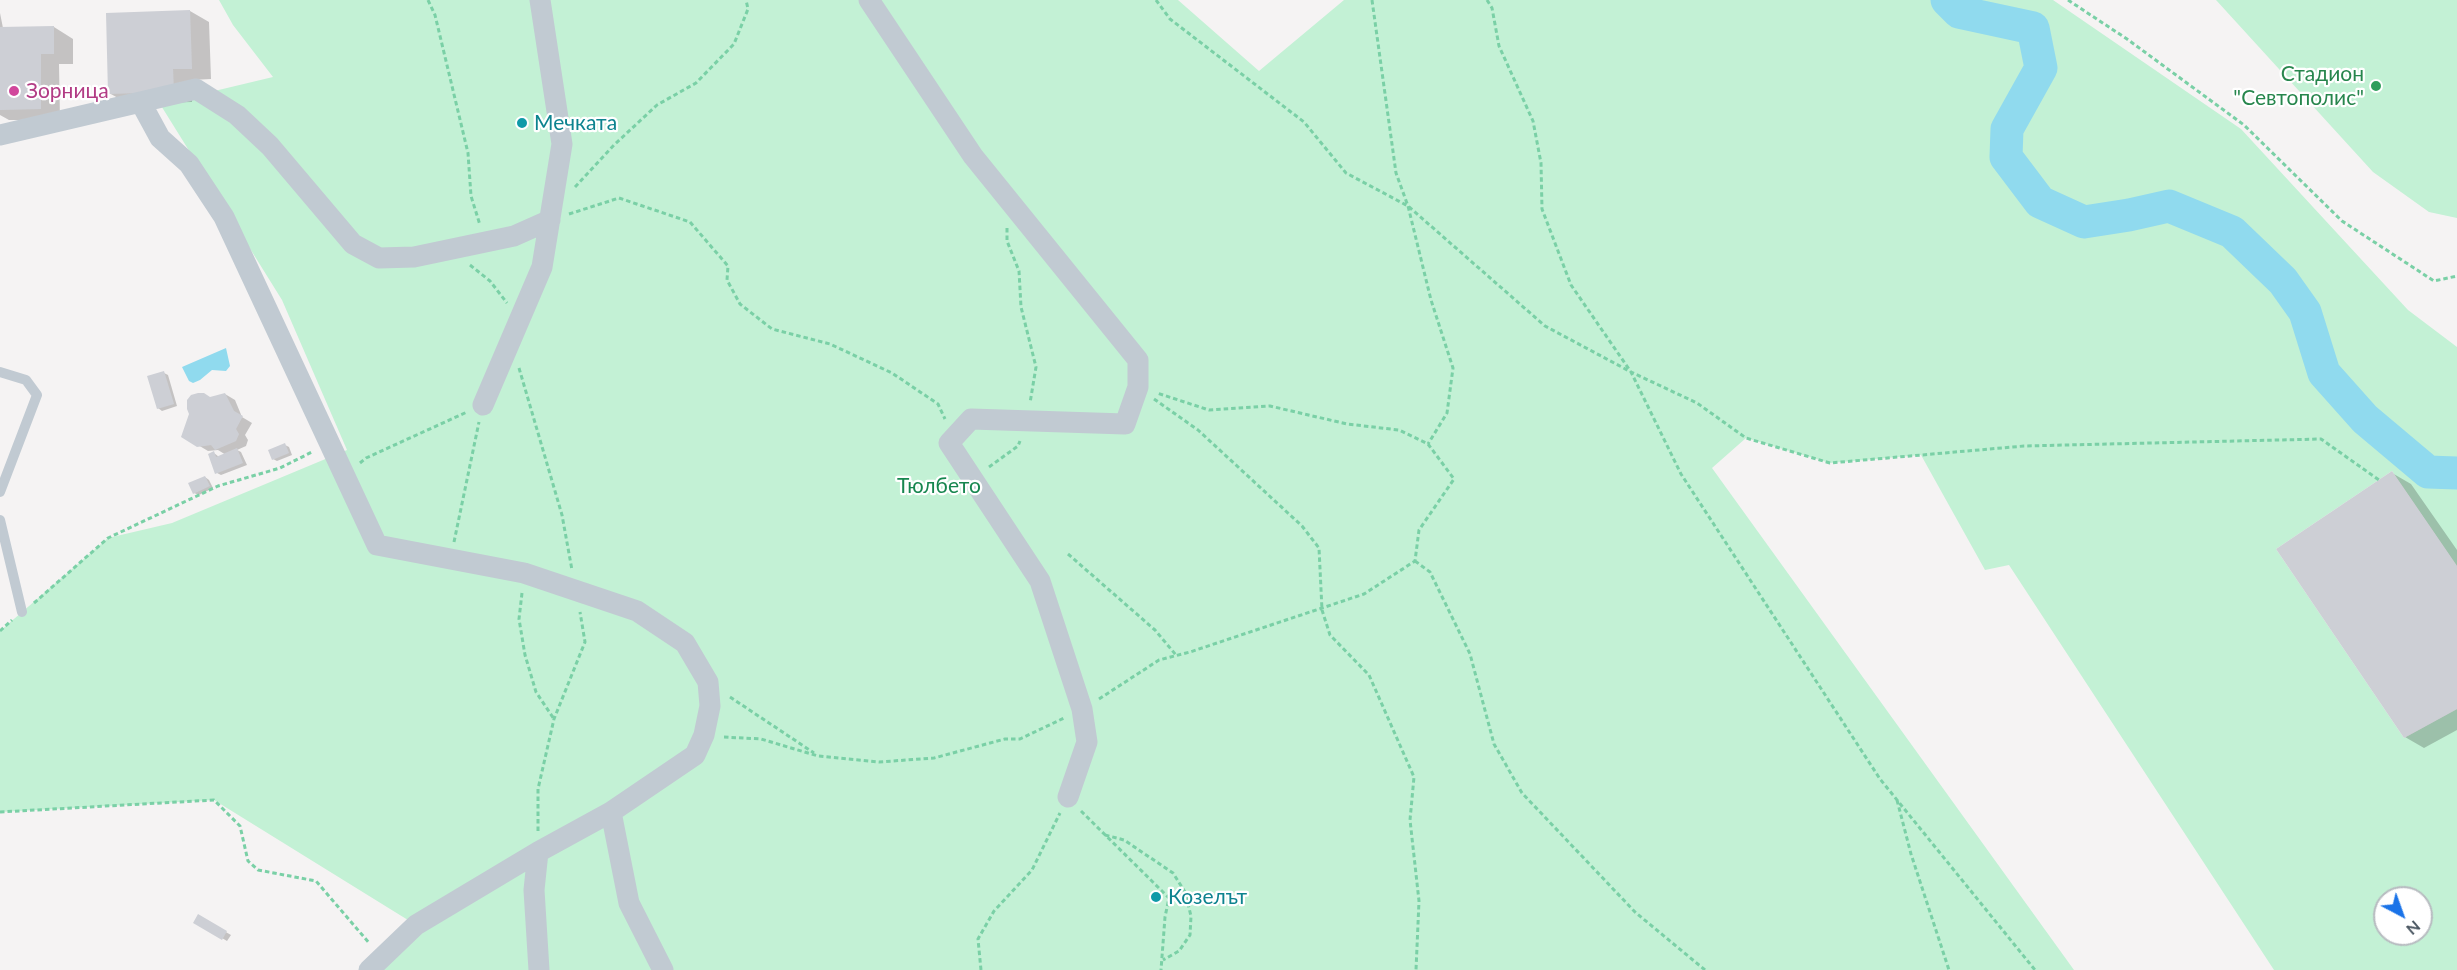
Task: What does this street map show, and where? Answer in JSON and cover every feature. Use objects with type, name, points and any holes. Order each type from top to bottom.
[{"type":"street","points":[[483,405],[542,267],[562,144],[540,0]]},
{"type":"street","points":[[869,0],[973,156],[1138,360],[1138,387],[1125,424],[971,419],[949,443],[1040,580],[1082,710],[1087,742],[1068,798]]},
{"type":"street","points":[[0,135],[196,89],[237,115],[270,146],[353,244],[379,258],[414,258],[514,236],[551,215]]},
{"type":"street","points":[[141,103],[160,138],[189,164],[225,217],[377,545],[524,573],[637,611],[685,643],[708,682],[710,706],[704,735],[696,755],[611,813],[538,852],[416,925],[376,964]]},
{"type":"street","points":[[611,813],[629,903],[663,970]]},
{"type":"street","points":[[538,852],[534,890],[539,970]]},
{"type":"lane","points":[[0,372],[26,380],[37,395],[0,492]]},
{"type":"lane","points":[[0,520],[22,612]]},
{"type":"path","points":[[428,0],[435,15],[468,153],[471,196],[484,242]]},
{"type":"path","points":[[551,215],[614,145],[657,105],[696,83],[734,44],[748,9],[746,0]]},
{"type":"path","points":[[1156,0],[1170,19],[1304,122],[1346,173],[1408,206],[1545,326],[1631,372],[1697,403],[1746,438],[1830,463],[2024,446],[2321,439],[2379,480]]},
{"type":"path","points":[[1372,0],[1396,172],[1408,206],[1431,300],[1453,368],[1447,413],[1428,444]]},
{"type":"path","points":[[1487,0],[1492,8],[1499,46],[1533,121],[1541,163],[1542,208],[1571,285],[1631,372],[1681,474],[1880,779],[2035,970]]},
{"type":"path","points":[[2068,0],[2127,39],[2244,125],[2342,221],[2434,281],[2457,276]]},
{"type":"path","points":[[551,215],[619,198],[690,222],[728,266],[728,280],[740,304],[772,329],[830,344],[892,373],[939,404],[954,437]]},
{"type":"path","points":[[972,478],[1018,446],[1027,422],[1036,368],[1021,307],[1019,270],[1006,241],[1007,199]]},
{"type":"path","points":[[438,252],[464,260],[490,281],[512,309],[514,330]]},
{"type":"path","points":[[519,366],[562,515],[585,642],[554,719],[538,789],[538,852]]},
{"type":"path","points":[[704,735],[761,739],[818,756],[879,762],[934,758],[1005,739],[1020,739],[1082,710],[1159,660],[1322,610],[1364,594],[1415,561],[1419,530],[1454,479],[1428,444],[1399,430],[1347,424],[1270,406],[1209,410],[1138,387]]},
{"type":"path","points":[[1138,387],[1198,430],[1302,526],[1319,548],[1322,610],[1330,635],[1369,675],[1414,777],[1410,820],[1419,901],[1416,970]]},
{"type":"path","points":[[359,464],[366,458],[483,405]]},
{"type":"path","points":[[451,559],[483,405]]},
{"type":"path","points":[[0,631],[108,538],[218,486],[280,468],[330,444]]},
{"type":"path","points":[[1068,554],[1155,630],[1177,656]]},
{"type":"path","points":[[1415,561],[1430,572],[1470,654],[1494,744],[1522,793],[1635,912],[1705,970]]},
{"type":"path","points":[[524,573],[519,619],[525,655],[536,692],[554,719]]},
{"type":"path","points":[[708,682],[818,756]]},
{"type":"path","points":[[981,970],[978,939],[994,910],[1032,870],[1068,798],[1169,898],[1165,917],[1161,970]]},
{"type":"path","points":[[1897,798],[1911,854],[1949,970]]},
{"type":"path","points":[[0,812],[214,800],[240,825],[248,861],[258,870],[316,881],[376,964]]},
{"type":"path","points":[[1104,835],[1124,840],[1173,873],[1185,892],[1191,916],[1190,935],[1179,951],[1162,960]]},
{"type":"green space","name":"Тюлбето","points":[[219,0],[1178,0],[1259,71],[1344,0],[2053,0],[2241,129],[2408,310],[2457,347],[2457,566],[2392,471],[2276,549],[2404,738],[2457,709],[2457,970],[2274,970],[2009,565],[1985,570],[1921,455],[1830,463],[1746,438],[1712,468],[2074,970],[369,970],[416,925],[214,800],[0,812],[0,631],[108,538],[172,523],[347,450],[282,300],[160,104],[273,77],[233,25]]},
{"type":"green space","name":"Стадион \"Севтополис\"","points":[[2216,0],[2457,0],[2457,218],[2429,212],[2373,172]]},
{"type":"water","points":[[226,348],[230,366],[226,371],[212,370],[200,380],[193,383],[189,381],[182,367]]},
{"type":"building","points":[[190,10],[192,69],[173,69],[174,92],[108,94],[106,13]]},
{"type":"building","points":[[54,26],[54,54],[41,54],[41,109],[0,110],[0,27]]},
{"type":"building","points":[[164,371],[174,404],[157,409],[147,376]]},
{"type":"building","points":[[204,393],[210,397],[225,393],[234,411],[243,416],[236,429],[239,434],[236,441],[215,450],[211,445],[197,447],[181,437],[189,414],[187,400],[191,395]]},
{"type":"building","points":[[285,443],[289,453],[272,460],[268,450]]},
{"type":"building","points":[[237,448],[243,463],[215,474],[208,454],[214,451],[216,457]]},
{"type":"building","points":[[2392,471],[2457,566],[2457,709],[2404,738],[2276,549]]},
{"type":"building","points":[[205,476],[210,486],[193,494],[188,483]]},
{"type":"building","points":[[198,914],[227,931],[222,940],[193,923]]},
{"type":"waterway","points":[[1947,0],[1959,12],[2033,28],[2041,68],[2007,129],[2006,157],[2040,202],[2084,222],[2169,206],[2232,232],[2283,281],[2305,312],[2324,373],[2365,419],[2428,472],[2457,473]]},
{"type":"place","name":"Стадион \"Севтополис\"","points":[[2376,86]]},
{"type":"place","name":"Зорница","points":[[14,91]]},
{"type":"place","name":"Мечката","points":[[522,123]]},
{"type":"place","name":"Козелът","points":[[1156,897]]}]
